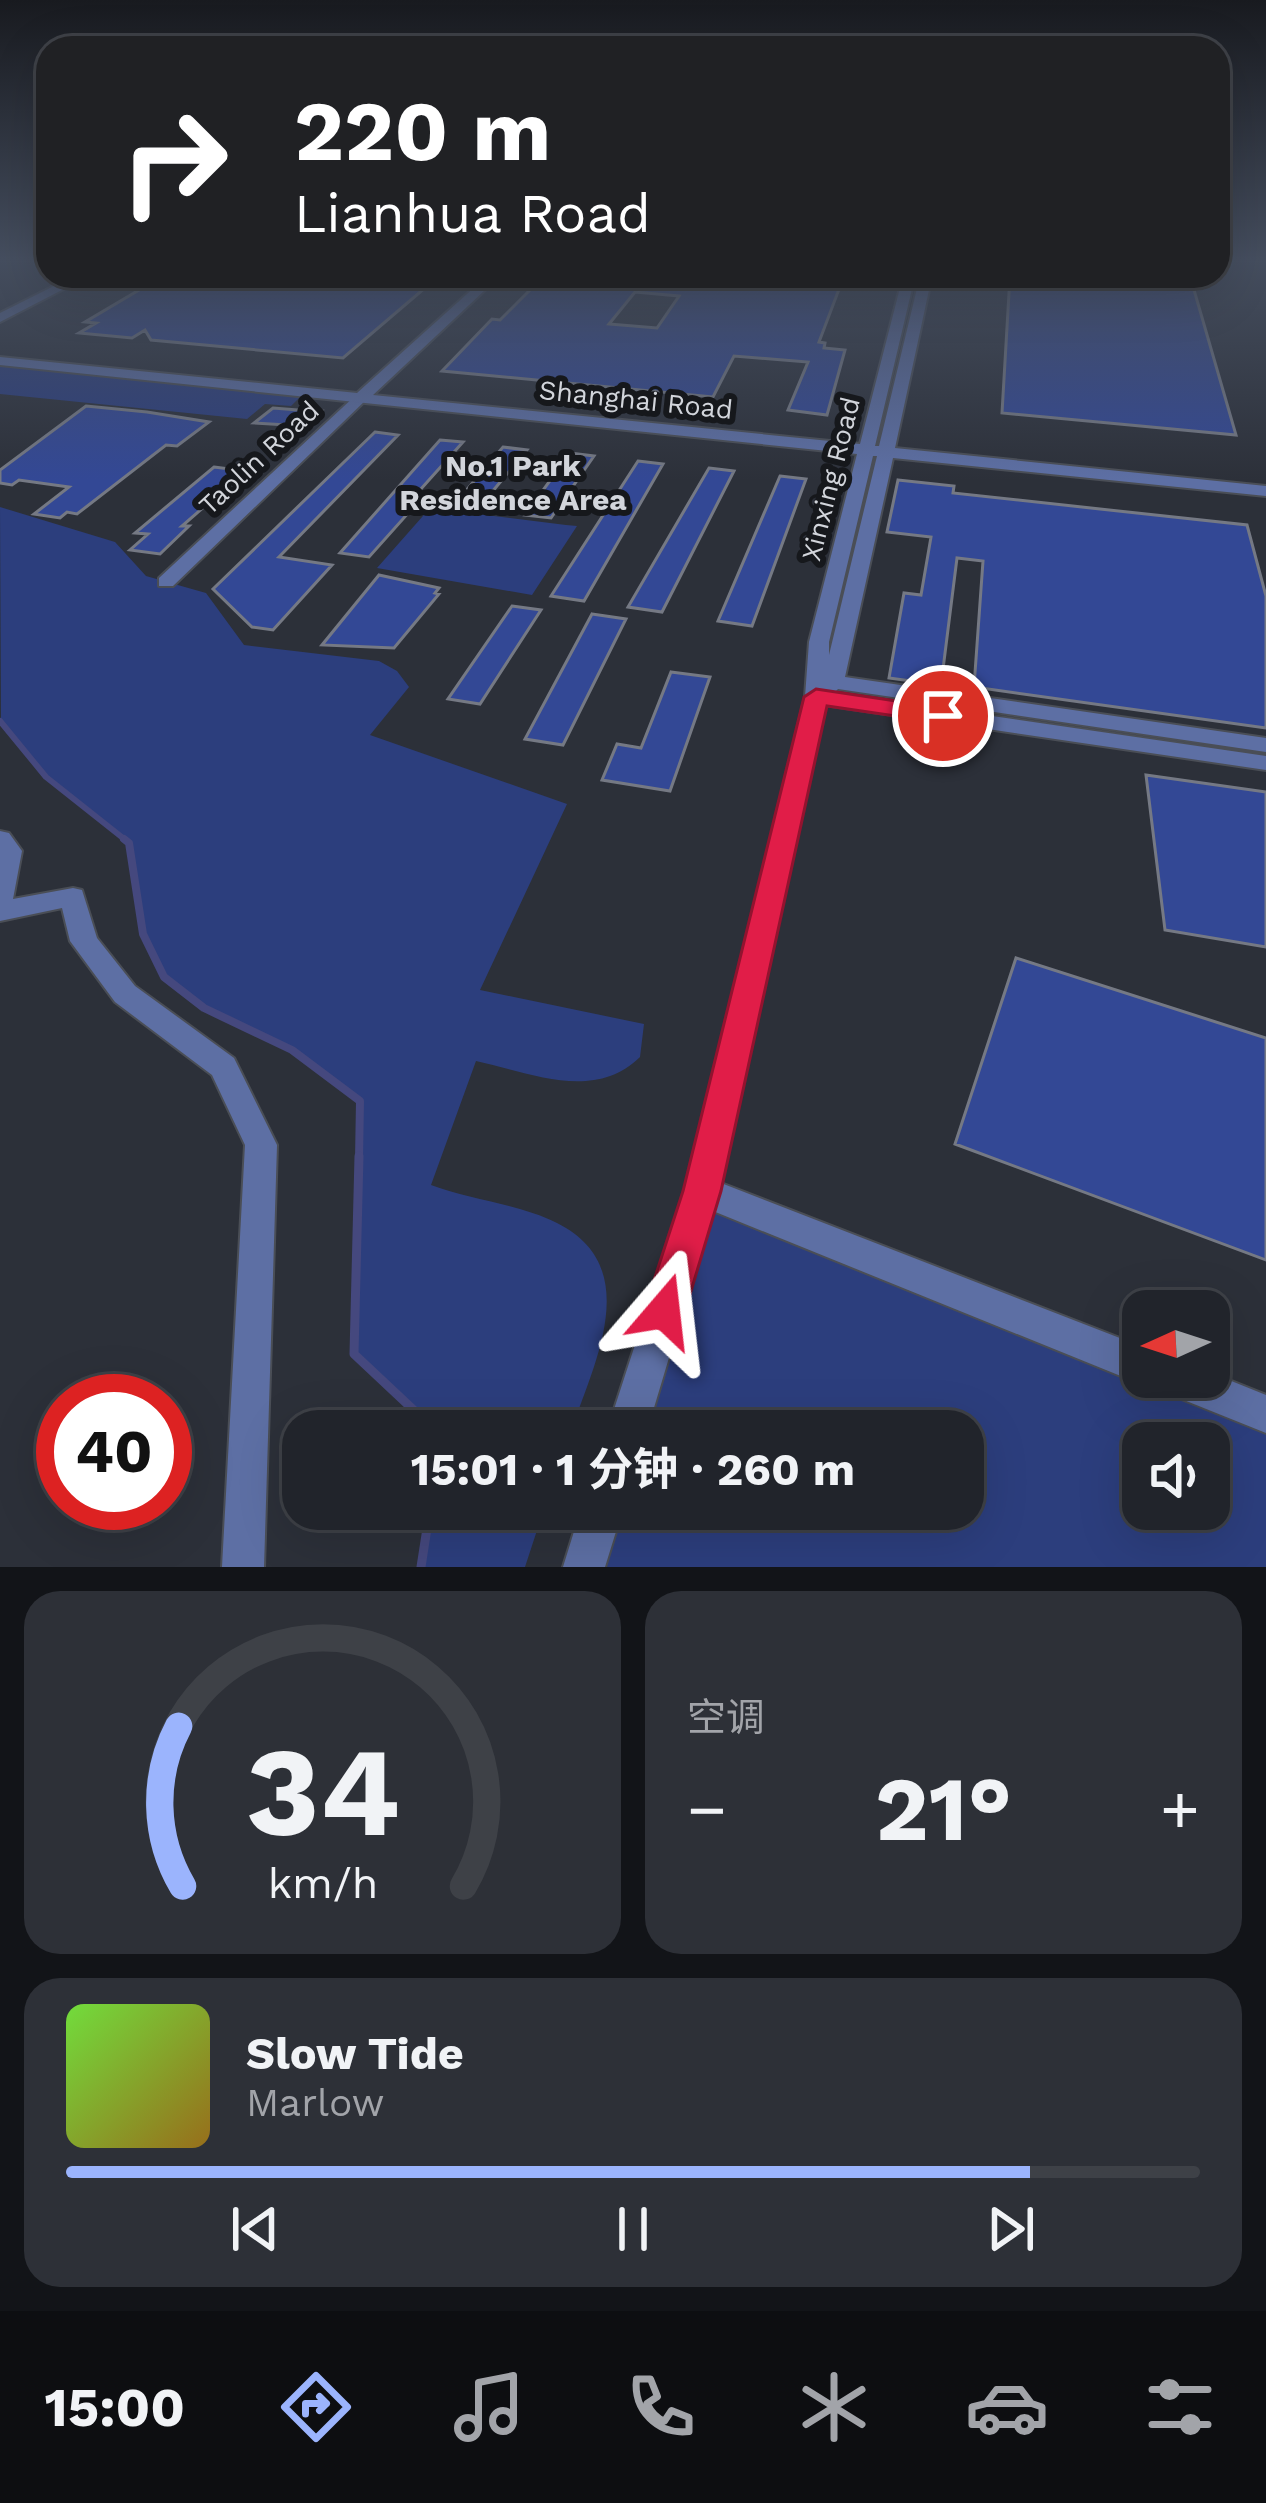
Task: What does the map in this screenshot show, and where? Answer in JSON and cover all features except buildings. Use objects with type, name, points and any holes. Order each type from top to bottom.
[{"type":"street","name":"Taolin Road","points":[[166,582],[432,333]]},
{"type":"street","name":"Xinxing Road","points":[[824,689],[819,642],[895,333]]},
{"type":"street","name":"Xinxing Road","points":[[824,689],[913,333]]},
{"type":"street","name":"Shanghai Road","points":[[0,361],[1266,491]]},
{"type":"street","points":[[824,689],[1266,745]]},
{"type":"street","points":[[824,689],[1266,763]]},
{"type":"street","points":[[634,1410],[702,1191],[824,689]]},
{"type":"street","points":[[0,839],[9,850],[0,899]]},
{"type":"street","points":[[0,911],[73,897],[84,941],[125,994],[223,1067],[262,1145],[243,1567]]},
{"type":"street","points":[[702,1191],[1122,1358]]},
{"type":"street","points":[[1225,1398],[1266,1414]]},
{"type":"street","points":[[584,1567],[595,1530]]},
{"type":"shaded area","points":[[0,361],[304,393],[291,406],[265,404],[247,419],[0,394]]},
{"type":"shaded area","points":[[0,507],[115,542],[146,576],[206,593],[244,645],[379,661],[397,671],[409,687],[370,735],[567,804],[480,990],[644,1024],[640,1057],[622,1071],[582,1081],[540,1077],[476,1061],[431,1185],[557,1223],[584,1242],[600,1264],[606,1318],[579,1410],[414,1410],[354,1354],[360,1101],[292,1050],[175,989],[154,962],[143,934],[129,843],[46,777],[1,723]]},
{"type":"shaded area","points":[[430,508],[577,526],[532,595],[377,568]]},
{"type":"shaded area","points":[[702,1191],[1122,1368],[1122,1398],[1225,1398],[1266,1414],[1266,1567],[584,1567],[595,1530],[984,1530],[984,1410],[634,1410]]},
{"type":"shaded area","points":[[427,1530],[537,1530],[525,1567],[421,1567]]},
{"type":"waterway","points":[[0,721],[46,777],[128,842]]},
{"type":"waterway","points":[[124,839],[129,843],[143,934],[164,977],[204,1008],[292,1050],[360,1101],[359,1159]]},
{"type":"waterway","points":[[359,1156],[354,1354],[414,1410]]},
{"type":"waterway","points":[[421,1567],[427,1530]]},
{"type":"district","name":"No.1 Park Residence Area","points":[[513,483]]},
{"type":"route","points":[[664,1311],[702,1191],[816,697],[943,716]]}]
